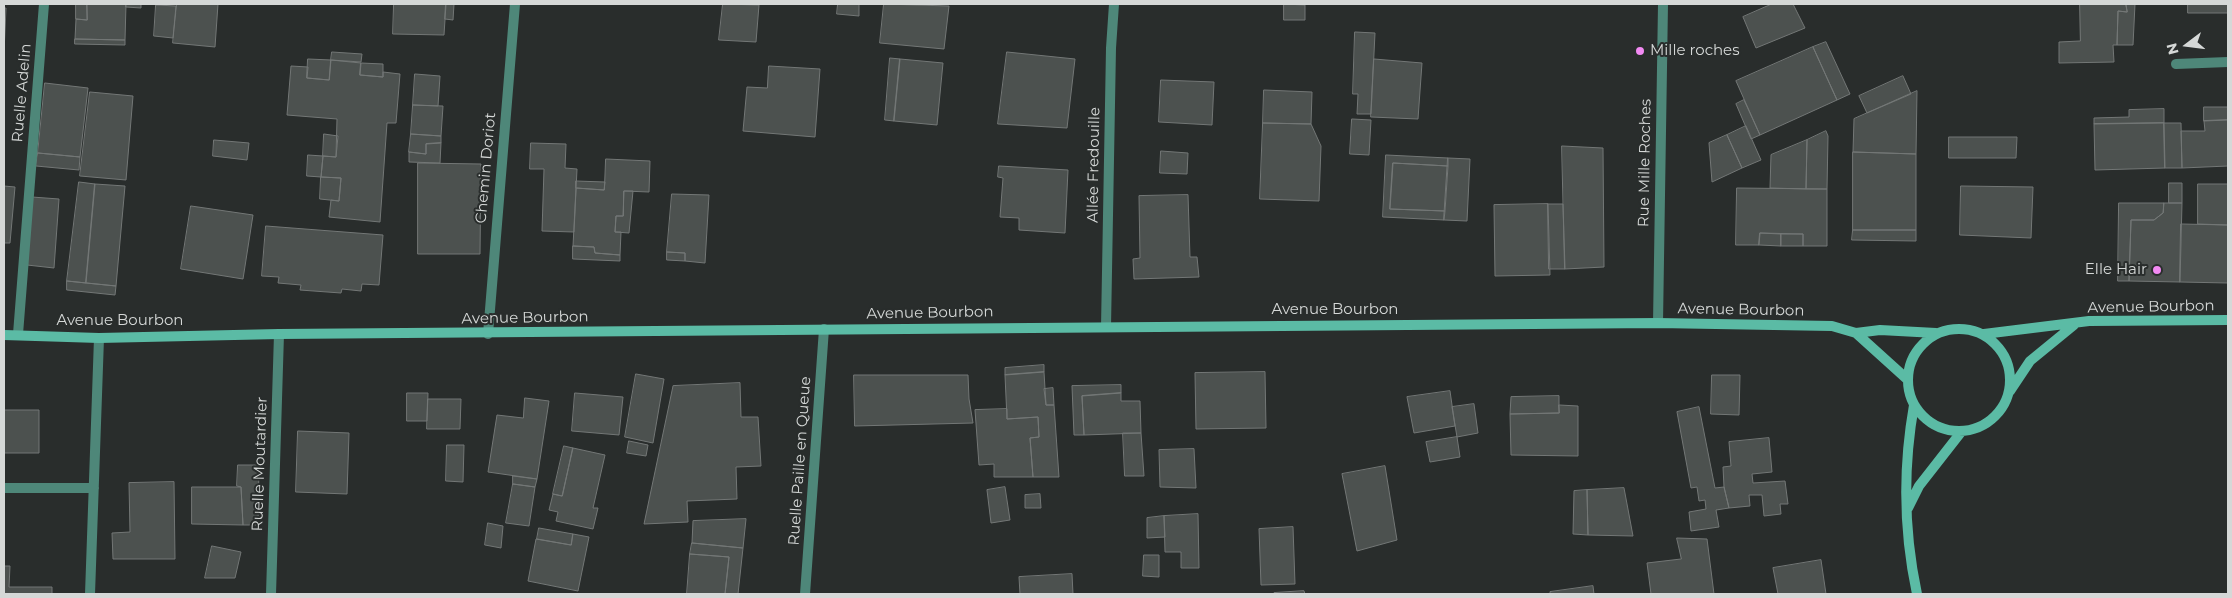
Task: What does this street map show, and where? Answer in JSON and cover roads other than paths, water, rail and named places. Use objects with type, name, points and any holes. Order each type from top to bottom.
[{"type":"street","name":"Ruelle Adelin","points":[[18,334],[44,4]]},
{"type":"street","name":"Chemin Doriot","points":[[488,334],[515,4]]},
{"type":"street","name":"Allée Fredouille","points":[[1106,326],[1111,58],[1114,4]]},
{"type":"street","name":"Rue Mille Roches","points":[[1658,323],[1662,4]]},
{"type":"street","points":[[2176,64],[2228,62]]},
{"type":"street","name":"Avenue Bourbon","points":[[1984,334],[2089,321],[2228,320]]},
{"type":"street","name":"Avenue Bourbon","points":[[4,334],[99,338],[278,334],[488,334],[1106,326],[1658,323],[1832,326],[1856,333],[1880,330],[1936,333]]},
{"type":"street","name":"Avenue Bourbon","points":[[2009,393],[2030,361],[2075,324]]},
{"type":"street","points":[[1914,405],[1925,419],[1940,428],[1950,432],[1974,430],[1990,422],[2002,409],[2009,393],[2010,375],[2006,359],[1997,345],[1984,334],[1969,329],[1952,328],[1936,333],[1921,344],[1912,356],[1908,380],[1914,405],[1907,456],[1908,509],[1910,560],[1918,594]]},
{"type":"street","name":"Ruelle Paille en Queue","points":[[805,594],[824,329]]},
{"type":"street","name":"Avenue Bourbon","points":[[1856,333],[1908,380]]},
{"type":"street","name":"Ruelle Moutardier","points":[[270,594],[278,334]]},
{"type":"street","points":[[90,594],[99,338]]},
{"type":"street","points":[[1908,509],[1920,486],[1962,431]]},
{"type":"street","points":[[4,488],[94,488]]},
{"type":"place","name":"Mille roches","points":[[1640,51]]},
{"type":"place","name":"Elle Hair","points":[[2157,270]]}]
